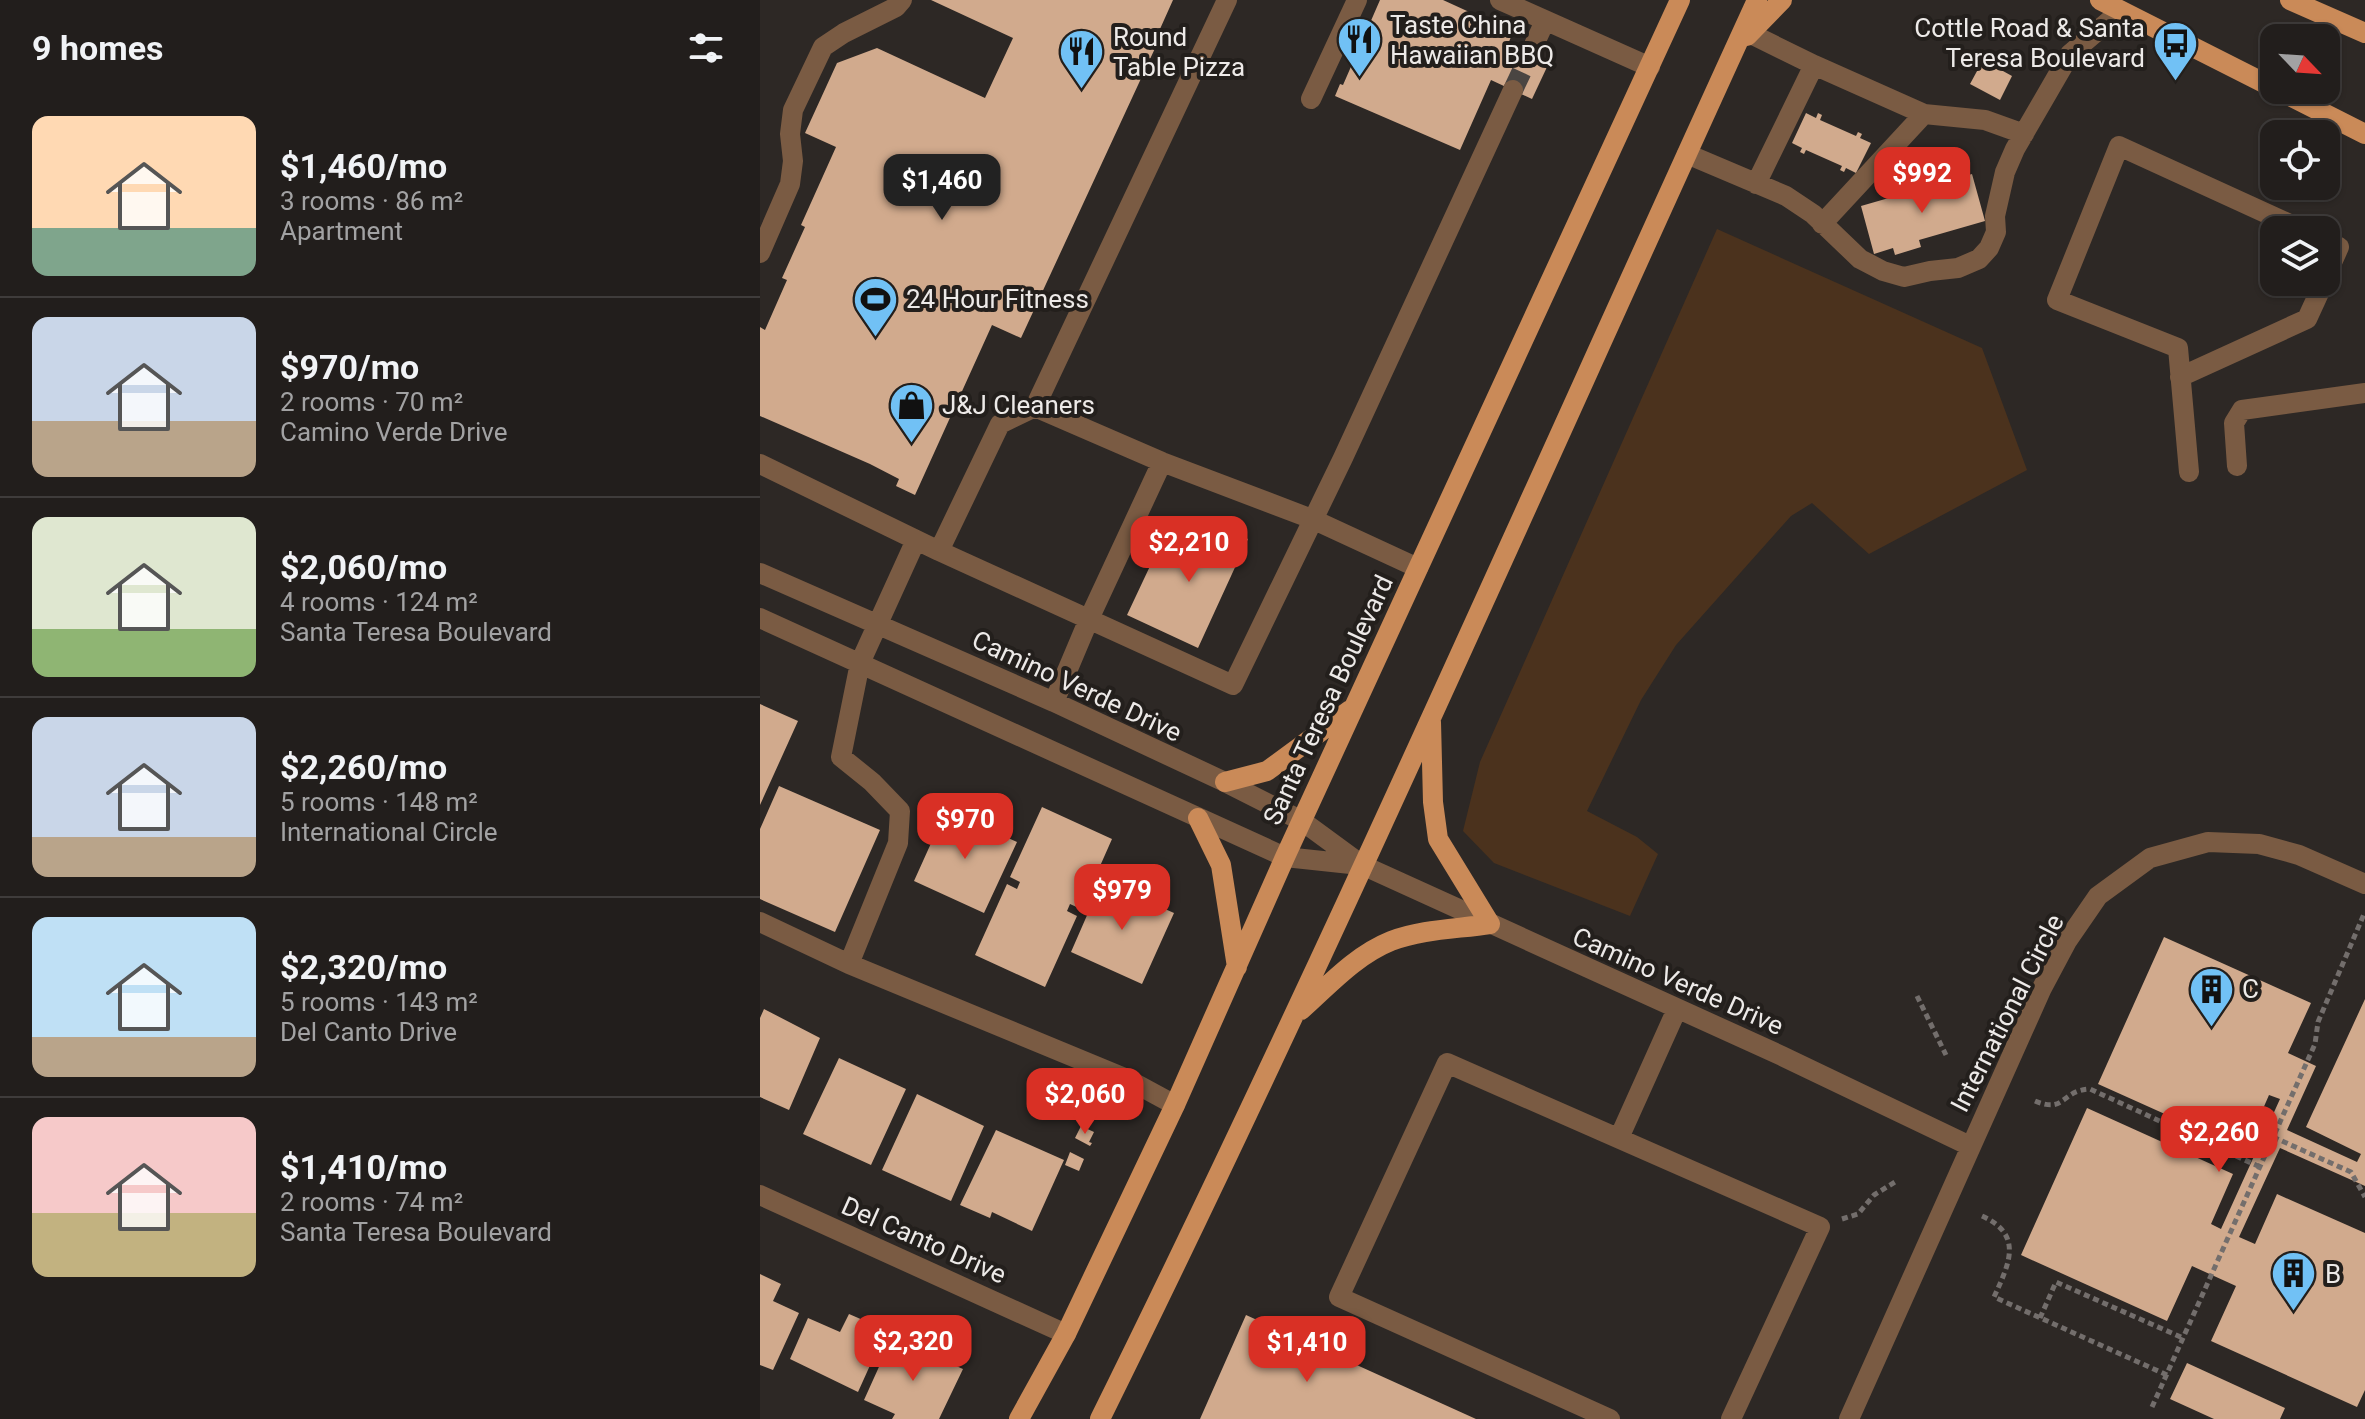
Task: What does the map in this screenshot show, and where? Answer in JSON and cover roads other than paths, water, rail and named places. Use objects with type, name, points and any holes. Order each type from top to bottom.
[{"type":"main road","name":"Santa Teresa Boulevard","points":[[1019,1419],[1066,1334],[1175,1105],[1353,708],[1680,0]]},
{"type":"main road","points":[[1100,1419],[1295,1015],[1687,154],[1742,41],[1757,0]]},
{"type":"main road","points":[[1742,41],[1782,0]]},
{"type":"main road","points":[[2290,0],[2365,33]]},
{"type":"main road","points":[[2105,4],[2260,81]]},
{"type":"main road","points":[[2306,104],[2365,134]]},
{"type":"main road","points":[[1225,782],[1267,771],[1353,708]]},
{"type":"main road","points":[[1295,1015],[1356,961],[1390,942],[1416,934],[1490,924],[1438,839],[1433,802],[1431,716]]},
{"type":"main road","points":[[1198,818],[1221,865],[1237,969]]},
{"type":"street","points":[[760,253],[790,184],[793,110],[823,47],[896,7],[902,0]]},
{"type":"street","points":[[939,551],[1000,424],[1035,407],[1227,0]]},
{"type":"street","points":[[1311,99],[1357,0]]},
{"type":"street","points":[[1508,2],[1650,67]]},
{"type":"street","points":[[1687,154],[1786,196],[1860,259],[1883,271],[1904,277],[1958,268],[1979,259],[1989,248],[1996,232],[1995,216],[2005,172],[2070,54],[2105,4]]},
{"type":"street","points":[[1528,58],[1545,21]]},
{"type":"street","points":[[1742,41],[1814,65],[1924,114],[1985,120],[2024,134]]},
{"type":"street","points":[[1756,184],[1814,65]]},
{"type":"street","points":[[760,464],[939,551],[1233,685],[1513,90]]},
{"type":"street","points":[[1822,224],[1924,114]]},
{"type":"street","points":[[2189,472],[2178,348],[2057,300],[2119,146],[2272,216]]},
{"type":"street","points":[[2180,377],[2307,319],[2318,296]]},
{"type":"street","points":[[2237,466],[2234,423],[2242,410],[2365,393]]},
{"type":"street","points":[[1035,407],[1162,462],[1312,519],[1418,568]]},
{"type":"street","points":[[1054,702],[1162,462]]},
{"type":"street","points":[[849,964],[898,843],[900,811],[872,782],[841,757],[860,663],[916,540]]},
{"type":"street","name":"Camino Verde Drive","points":[[760,573],[1054,702],[1225,782],[1302,821],[1362,865],[1970,1146]]},
{"type":"street","name":"Camino Verde Drive","points":[[760,618],[1285,857],[1362,865]]},
{"type":"street","name":"International Circle","points":[[1849,1419],[2002,1074],[2067,941],[2098,896],[2150,858],[2208,842],[2259,844],[2299,855],[2365,884]]},
{"type":"street","points":[[760,922],[849,964],[1127,1079],[1175,1105]]},
{"type":"street","points":[[1619,1138],[1677,1009]]},
{"type":"street","points":[[1610,1419],[1339,1297],[1447,1063],[1820,1227],[1731,1419]]},
{"type":"street","name":"Del Canto Drive","points":[[760,1195],[1066,1334]]},
{"type":"tunnel","points":[[1513,90],[1528,58]]},
{"type":"place","name":"Taste China Hawaiian BBQ","points":[[1359,79]]},
{"type":"place","name":"Cottle Road & Santa Teresa Boulevard","points":[[2176,82]]},
{"type":"place","name":"Round Table Pizza","points":[[1082,91]]},
{"type":"place","name":"24 Hour Fitness","points":[[875,338]]},
{"type":"place","name":"J&J Cleaners","points":[[911,444]]},
{"type":"place","name":"C","points":[[2211,1028]]},
{"type":"place","name":"B","points":[[2294,1313]]}]
